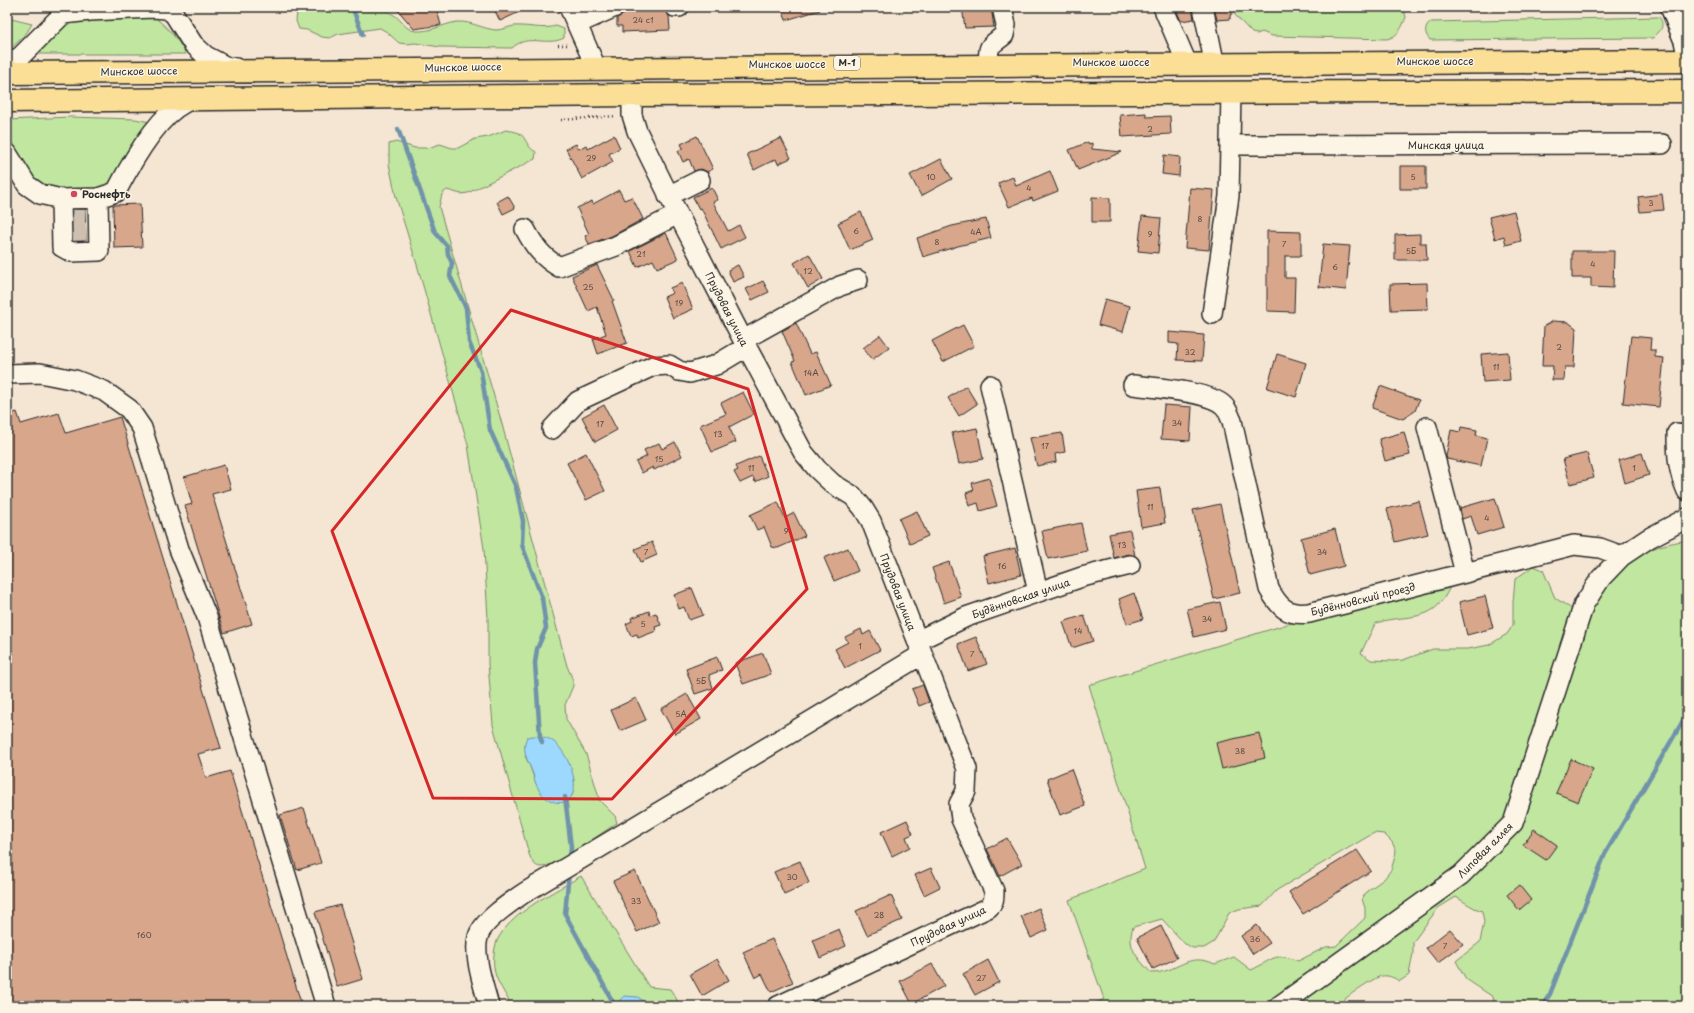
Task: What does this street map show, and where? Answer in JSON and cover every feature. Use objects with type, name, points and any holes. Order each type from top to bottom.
[{"type":"highway","name":"Минское шоссе","points":[[7,73],[594,65],[1186,61],[1687,61]]},
{"type":"highway","points":[[7,101],[201,98],[632,105],[1231,92],[1687,91]]},
{"type":"street","points":[[594,65],[573,15],[615,7]]},
{"type":"street","points":[[988,63],[988,50],[991,44],[1004,35],[1006,25],[1002,7]]},
{"type":"street","points":[[1163,7],[1186,61]]},
{"type":"street","points":[[1203,7],[1214,61]]},
{"type":"street","points":[[1670,7],[1684,42],[1687,55]]},
{"type":"street","points":[[7,66],[21,56],[63,14],[90,9],[135,8],[167,9],[176,11],[193,44],[206,56],[225,66],[246,70]]},
{"type":"street","points":[[1212,314],[1229,196],[1231,92]]},
{"type":"street","points":[[7,153],[27,185],[40,194],[79,208],[116,192],[125,175],[159,124],[184,102],[201,98]]},
{"type":"street","name":"Прудовая улица","points":[[632,105],[637,131],[668,196],[744,343],[803,452],[817,469],[833,484],[853,496],[871,521],[967,769],[966,791],[959,804],[961,819],[994,891],[992,904],[988,908],[778,1006]]},
{"type":"street","name":"Минская улица","points":[[1230,145],[1662,144]]},
{"type":"street","points":[[668,196],[700,180]]},
{"type":"street","points":[[79,208],[79,232],[79,208]]},
{"type":"street","points":[[525,229],[535,247],[547,260],[559,267],[616,246],[678,214]]},
{"type":"street","points":[[552,429],[578,401],[653,366],[669,365],[679,371],[690,373],[716,364],[744,343],[840,286],[858,280]]},
{"type":"street","points":[[7,374],[40,374],[75,380],[104,391],[129,409],[142,428],[179,549],[207,617],[326,1006]]},
{"type":"street","points":[[990,385],[1038,592]]},
{"type":"street","name":"Будённовский проезд","points":[[1133,385],[1202,395],[1222,404],[1228,411],[1232,421],[1270,589],[1276,601],[1286,610],[1298,614],[1308,613],[1574,544],[1600,548],[1622,556]]},
{"type":"street","points":[[1427,427],[1465,572]]},
{"type":"street","points":[[1677,433],[1678,464],[1682,480],[1687,491]]},
{"type":"street","points":[[1622,556],[1649,538],[1687,518]]},
{"type":"street","name":"Липовая аллея","points":[[1279,1006],[1461,875],[1513,823],[1584,604],[1601,578],[1622,556]]},
{"type":"street","name":"Будённовская улица","points":[[489,1006],[477,954],[478,936],[493,915],[524,892],[919,648],[966,617],[1082,577],[1130,565]]},
{"type":"path","points":[[561,120],[599,116],[632,105]]},
{"type":"highlighted area","points":[[511,310],[748,389],[807,589],[612,799],[433,798],[332,531]]},
{"type":"green space","points":[[293,7],[382,7],[397,17],[409,29],[416,31],[427,30],[457,22],[496,30],[514,26],[546,28],[556,26],[564,29],[564,38],[551,41],[524,41],[512,48],[440,47],[415,43],[399,43],[380,28],[338,34],[330,38],[322,37],[307,30],[299,29],[296,21],[297,12]]},
{"type":"green space","points":[[1239,7],[1371,9],[1373,7],[1403,7],[1406,17],[1397,33],[1391,38],[1387,39],[1272,36],[1262,32],[1257,34],[1252,33],[1235,15],[1235,9]]},
{"type":"green space","points":[[151,15],[171,32],[186,54],[31,54],[66,20]]},
{"type":"green space","points":[[1659,17],[1662,26],[1660,31],[1653,38],[1430,40],[1426,31],[1427,26],[1431,22]]},
{"type":"green space","points":[[7,18],[32,24],[25,35],[7,52]]},
{"type":"green space","points":[[70,117],[135,119],[150,122],[111,185],[103,191],[66,193],[36,183],[12,153],[7,138],[7,122],[9,120]]},
{"type":"green space","points":[[506,130],[519,133],[524,137],[530,148],[536,152],[535,159],[468,193],[461,194],[447,190],[442,194],[439,207],[500,417],[567,666],[573,680],[573,686],[565,705],[566,719],[586,754],[600,801],[615,816],[617,823],[568,855],[541,867],[535,864],[529,854],[493,725],[488,664],[488,619],[484,549],[468,445],[418,268],[396,197],[389,164],[389,144],[396,142],[415,148],[428,148],[440,144],[452,148],[458,148],[475,139],[488,137]],"holes":[[[525,756],[568,762],[574,780],[572,796],[538,788]]]},
{"type":"green space","points":[[1687,540],[1687,1006],[1495,1006],[1493,997],[1466,979],[1456,961],[1480,942],[1484,922],[1482,911],[1472,907],[1456,897],[1438,908],[1413,942],[1413,953],[1409,975],[1400,981],[1387,976],[1378,977],[1345,998],[1337,1006],[1090,1006],[1104,999],[1069,900],[1145,869],[1089,685],[1288,624],[1451,585],[1441,602],[1427,613],[1419,616],[1392,619],[1375,624],[1361,653],[1371,660],[1393,661],[1403,660],[1433,649],[1468,649],[1489,645],[1507,634],[1513,625],[1515,579],[1534,566],[1543,570],[1555,598],[1575,611],[1614,573],[1635,557],[1660,546]],"holes":[[[1374,833],[1384,834],[1392,842],[1396,851],[1391,870],[1384,879],[1367,891],[1362,899],[1365,908],[1365,918],[1336,946],[1326,947],[1298,961],[1283,957],[1273,958],[1251,970],[1234,957],[1215,964],[1197,960],[1189,961],[1169,970],[1151,973],[1134,952],[1131,941],[1133,927],[1162,919],[1185,944],[1193,948],[1204,948],[1214,942],[1229,913],[1239,909],[1262,906],[1277,890]]]},
{"type":"green space","points":[[581,876],[649,987],[670,989],[679,1006],[648,1006],[638,997],[614,1004],[614,1006],[512,1006],[495,972],[494,952],[499,937],[506,927],[525,910]]},
{"type":"water","points":[[527,737],[544,737],[552,740],[559,746],[571,768],[574,791],[571,797],[565,802],[554,802],[547,798],[542,794],[535,782],[525,753],[525,742]]},
{"type":"water","points":[[624,996],[638,997],[648,1006],[614,1006]]},
{"type":"building","points":[[436,7],[441,25],[414,29],[397,9]]},
{"type":"building","points":[[493,7],[530,7],[500,21]]},
{"type":"building","points":[[631,7],[658,7],[665,10],[669,16],[670,30],[622,32],[622,26],[617,26],[617,18],[624,14],[625,10]]},
{"type":"building","points":[[781,7],[820,7],[820,10],[786,20]]},
{"type":"building","points":[[962,7],[979,7],[979,10],[991,7],[994,27],[965,28]]},
{"type":"building","points":[[1175,7],[1192,7],[1194,19],[1181,21]]},
{"type":"building","points":[[1214,7],[1231,7],[1232,14],[1230,15],[1230,19],[1217,20]]},
{"type":"building","points":[[1146,113],[1146,117],[1170,116],[1171,134],[1122,137],[1120,115]]},
{"type":"building","points":[[614,135],[620,148],[609,154],[613,162],[582,179],[566,149],[576,144],[579,149],[586,145],[588,149]]},
{"type":"building","points":[[697,136],[713,169],[707,172],[701,169],[694,171],[689,159],[683,162],[678,151],[683,148],[681,144]]},
{"type":"building","points":[[781,138],[791,158],[778,164],[776,159],[754,170],[747,154]]},
{"type":"building","points":[[1088,142],[1089,144],[1092,143],[1092,149],[1122,152],[1078,170],[1069,150]]},
{"type":"building","points":[[1164,155],[1180,157],[1179,176],[1162,174]]},
{"type":"building","points":[[941,159],[952,179],[921,196],[910,175]]},
{"type":"building","points":[[1400,166],[1426,166],[1426,189],[1400,189]]},
{"type":"building","points":[[1050,171],[1058,191],[1033,201],[1032,198],[1009,207],[998,183],[1013,177],[1016,186]]},
{"type":"building","points":[[712,188],[718,200],[713,202],[728,231],[739,225],[745,237],[721,249],[701,208],[699,209],[693,197]]},
{"type":"building","points":[[1190,188],[1214,190],[1209,250],[1185,248]]},
{"type":"building","points":[[619,190],[624,200],[632,197],[643,219],[612,236],[589,244],[585,236],[589,234],[577,208],[592,201],[593,204]]},
{"type":"building","points":[[1662,194],[1664,210],[1640,212],[1638,197]]},
{"type":"building","points":[[508,196],[515,208],[503,214],[497,202]]},
{"type":"building","points":[[1092,197],[1110,198],[1110,222],[1092,222]]},
{"type":"building","points":[[140,204],[142,247],[114,248],[113,205]]},
{"type":"building","points":[[85,209],[86,240],[74,241],[72,210]]},
{"type":"building","points":[[1514,211],[1521,241],[1506,245],[1504,236],[1495,239],[1489,217]]},
{"type":"building","points":[[861,212],[873,240],[850,250],[838,223]]},
{"type":"building","points":[[1142,216],[1161,218],[1158,253],[1138,251]]},
{"type":"building","points":[[986,219],[991,238],[923,257],[917,238],[952,226]]},
{"type":"building","points":[[1267,231],[1301,232],[1301,256],[1285,256],[1285,278],[1295,278],[1294,312],[1267,311]]},
{"type":"building","points":[[666,233],[678,259],[657,268],[653,260],[637,267],[630,251]]},
{"type":"building","points":[[1420,234],[1420,243],[1426,243],[1427,260],[1395,260],[1395,235]]},
{"type":"building","points":[[1323,244],[1350,246],[1346,290],[1319,287]]},
{"type":"building","points":[[1572,251],[1614,251],[1613,288],[1591,287],[1591,278],[1572,278]]},
{"type":"building","points":[[809,254],[823,279],[808,288],[794,263]]},
{"type":"building","points":[[597,265],[614,300],[612,301],[627,343],[598,354],[593,339],[606,334],[597,307],[588,311],[572,276]]},
{"type":"building","points":[[738,265],[744,277],[733,282],[728,270]]},
{"type":"building","points":[[763,281],[769,292],[752,300],[746,289]]},
{"type":"building","points":[[682,283],[693,309],[673,318],[664,297],[673,293],[670,288]]},
{"type":"building","points":[[1427,283],[1428,309],[1391,310],[1390,284]]},
{"type":"building","points":[[1105,299],[1130,306],[1123,332],[1098,325]]},
{"type":"building","points":[[1553,321],[1568,322],[1576,328],[1574,367],[1565,367],[1564,380],[1552,380],[1553,366],[1542,366],[1544,326]]},
{"type":"building","points":[[796,323],[810,354],[816,352],[831,385],[806,395],[792,362],[795,361],[782,331]]},
{"type":"building","points":[[963,325],[974,346],[943,362],[932,341]]},
{"type":"building","points":[[1169,332],[1204,335],[1202,361],[1177,360],[1178,344],[1169,343]]},
{"type":"building","points":[[880,335],[889,347],[872,360],[863,348]]},
{"type":"building","points":[[1631,336],[1651,338],[1650,350],[1655,350],[1655,357],[1664,358],[1659,407],[1623,403]]},
{"type":"building","points":[[1508,352],[1510,380],[1483,382],[1481,354]]},
{"type":"building","points":[[1277,354],[1306,363],[1296,397],[1267,388]]},
{"type":"building","points":[[966,386],[977,404],[959,416],[948,398]]},
{"type":"building","points":[[1380,386],[1419,400],[1415,411],[1403,419],[1372,408]]},
{"type":"building","points":[[743,392],[754,414],[729,427],[736,442],[712,452],[700,425],[726,414],[721,403]]},
{"type":"building","points":[[604,405],[617,430],[595,442],[582,417]]},
{"type":"building","points":[[1164,405],[1192,407],[1190,441],[1161,439]]},
{"type":"building","points":[[17,412],[21,424],[59,413],[66,433],[120,417],[221,748],[198,754],[206,778],[230,771],[302,1006],[7,1006],[7,415]]},
{"type":"building","points":[[1461,427],[1477,430],[1476,435],[1487,438],[1481,466],[1447,459],[1446,456],[1451,430],[1460,432]]},
{"type":"building","points":[[977,428],[983,459],[959,464],[952,433]]},
{"type":"building","points":[[1404,432],[1410,455],[1385,461],[1379,439]]},
{"type":"building","points":[[1062,433],[1065,452],[1055,454],[1056,462],[1037,466],[1030,438]]},
{"type":"building","points":[[675,442],[682,456],[654,470],[653,467],[642,473],[636,462],[647,456],[644,450],[659,443],[662,449]]},
{"type":"building","points":[[586,453],[605,491],[586,500],[567,463]]},
{"type":"building","points":[[1587,453],[1594,478],[1570,484],[1563,459]]},
{"type":"building","points":[[1642,453],[1649,475],[1625,483],[1619,460]]},
{"type":"building","points":[[759,456],[768,476],[755,482],[753,477],[740,483],[734,472],[738,470],[736,466]]},
{"type":"building","points":[[224,465],[231,489],[212,494],[252,624],[224,633],[185,506],[192,504],[184,477]]},
{"type":"building","points":[[989,478],[997,506],[980,511],[978,503],[969,506],[966,493],[974,490],[972,483]]},
{"type":"building","points":[[1160,488],[1165,523],[1141,527],[1136,491]]},
{"type":"building","points":[[1495,498],[1504,527],[1477,535],[1471,516],[1462,519],[1460,508]]},
{"type":"building","points":[[1419,501],[1428,534],[1395,542],[1387,509]]},
{"type":"building","points":[[778,502],[785,518],[794,513],[805,536],[778,548],[772,547],[764,527],[757,530],[750,515]]},
{"type":"building","points":[[1220,504],[1240,593],[1214,599],[1193,510]]},
{"type":"building","points":[[917,511],[928,536],[910,544],[899,519]]},
{"type":"building","points":[[1081,523],[1087,551],[1048,559],[1042,531]]},
{"type":"building","points":[[1335,529],[1344,566],[1310,575],[1301,538]]},
{"type":"building","points":[[1130,530],[1135,556],[1128,554],[1114,558],[1109,534]]},
{"type":"building","points":[[652,542],[657,555],[641,562],[635,549]]},
{"type":"building","points":[[848,548],[858,571],[834,581],[824,558]]},
{"type":"building","points":[[1015,548],[1021,575],[989,583],[983,556]]},
{"type":"building","points":[[949,562],[961,597],[944,603],[932,568]]},
{"type":"building","points":[[692,588],[703,615],[689,620],[684,607],[679,609],[674,595]]},
{"type":"building","points":[[1134,593],[1143,619],[1127,624],[1119,599]]},
{"type":"building","points":[[1485,596],[1493,628],[1467,635],[1459,602]]},
{"type":"building","points":[[1220,602],[1226,629],[1194,637],[1187,609]]},
{"type":"building","points":[[649,611],[650,615],[656,613],[661,625],[655,627],[656,631],[638,638],[637,634],[631,636],[626,624],[632,621],[631,618]]},
{"type":"building","points":[[1084,615],[1093,641],[1072,648],[1063,622]]},
{"type":"building","points":[[861,629],[863,635],[870,631],[880,650],[845,668],[835,649],[848,642],[845,637]]},
{"type":"building","points":[[976,637],[987,664],[968,671],[958,644]]},
{"type":"building","points":[[763,653],[771,674],[743,684],[735,663]]},
{"type":"building","points":[[717,657],[722,670],[709,675],[713,688],[695,694],[686,669]]},
{"type":"building","points":[[923,685],[929,702],[919,706],[912,689]]},
{"type":"building","points":[[687,694],[701,719],[675,734],[661,709]]},
{"type":"building","points":[[636,698],[646,720],[620,731],[611,710]]},
{"type":"building","points":[[1259,733],[1265,758],[1222,769],[1216,743]]},
{"type":"building","points":[[1571,759],[1593,769],[1578,802],[1556,793]]},
{"type":"building","points":[[1071,769],[1085,806],[1060,815],[1047,779]]},
{"type":"building","points":[[304,808],[321,863],[297,870],[280,815]]},
{"type":"building","points":[[907,820],[913,834],[906,837],[910,847],[892,856],[881,832]]},
{"type":"building","points":[[1534,829],[1557,845],[1546,860],[1523,845]]},
{"type":"building","points":[[1007,838],[1022,864],[1000,876],[987,849]]},
{"type":"building","points":[[1357,850],[1371,871],[1303,914],[1289,892]]},
{"type":"building","points":[[800,861],[809,883],[784,894],[774,872]]},
{"type":"building","points":[[931,868],[940,887],[924,895],[915,875]]},
{"type":"building","points":[[635,871],[659,922],[637,932],[613,881]]},
{"type":"building","points":[[1519,885],[1531,900],[1519,910],[1507,895]]},
{"type":"building","points":[[891,895],[902,920],[867,935],[856,911]]},
{"type":"building","points":[[340,905],[363,979],[337,987],[315,912]]},
{"type":"building","points":[[1039,908],[1048,930],[1031,938],[1021,916]]},
{"type":"building","points":[[1257,925],[1270,943],[1253,954],[1241,936]]},
{"type":"building","points":[[1161,926],[1177,958],[1153,969],[1137,938]]},
{"type":"building","points":[[839,929],[846,946],[820,958],[813,940]]},
{"type":"building","points":[[1450,929],[1463,944],[1438,963],[1426,948]]},
{"type":"building","points":[[772,939],[793,982],[771,992],[762,974],[755,978],[743,952]]},
{"type":"building","points":[[717,959],[729,980],[702,996],[690,974]]},
{"type":"building","points":[[988,960],[999,982],[975,995],[963,974]]},
{"type":"building","points":[[932,964],[944,986],[912,1004],[900,981]]},
{"type":"waterway","points":[[352,7],[363,35]]},
{"type":"waterway","points":[[398,129],[435,232],[447,246],[448,254],[452,263],[450,276],[466,308],[469,342],[481,371],[490,430],[516,487],[523,521],[522,545],[542,598],[546,628],[537,649],[535,663],[540,736],[542,742]]},
{"type":"waterway","points":[[1542,1006],[1550,994],[1605,854],[1687,714]]},
{"type":"waterway","points":[[565,797],[571,847],[570,859]]},
{"type":"waterway","points":[[569,872],[565,914],[615,1006]]},
{"type":"tunnel","points":[[70,213],[85,213]]},
{"type":"tunnel","points":[[71,232],[86,232]]},
{"type":"place","name":"Роснефть","points":[[74,194]]}]
